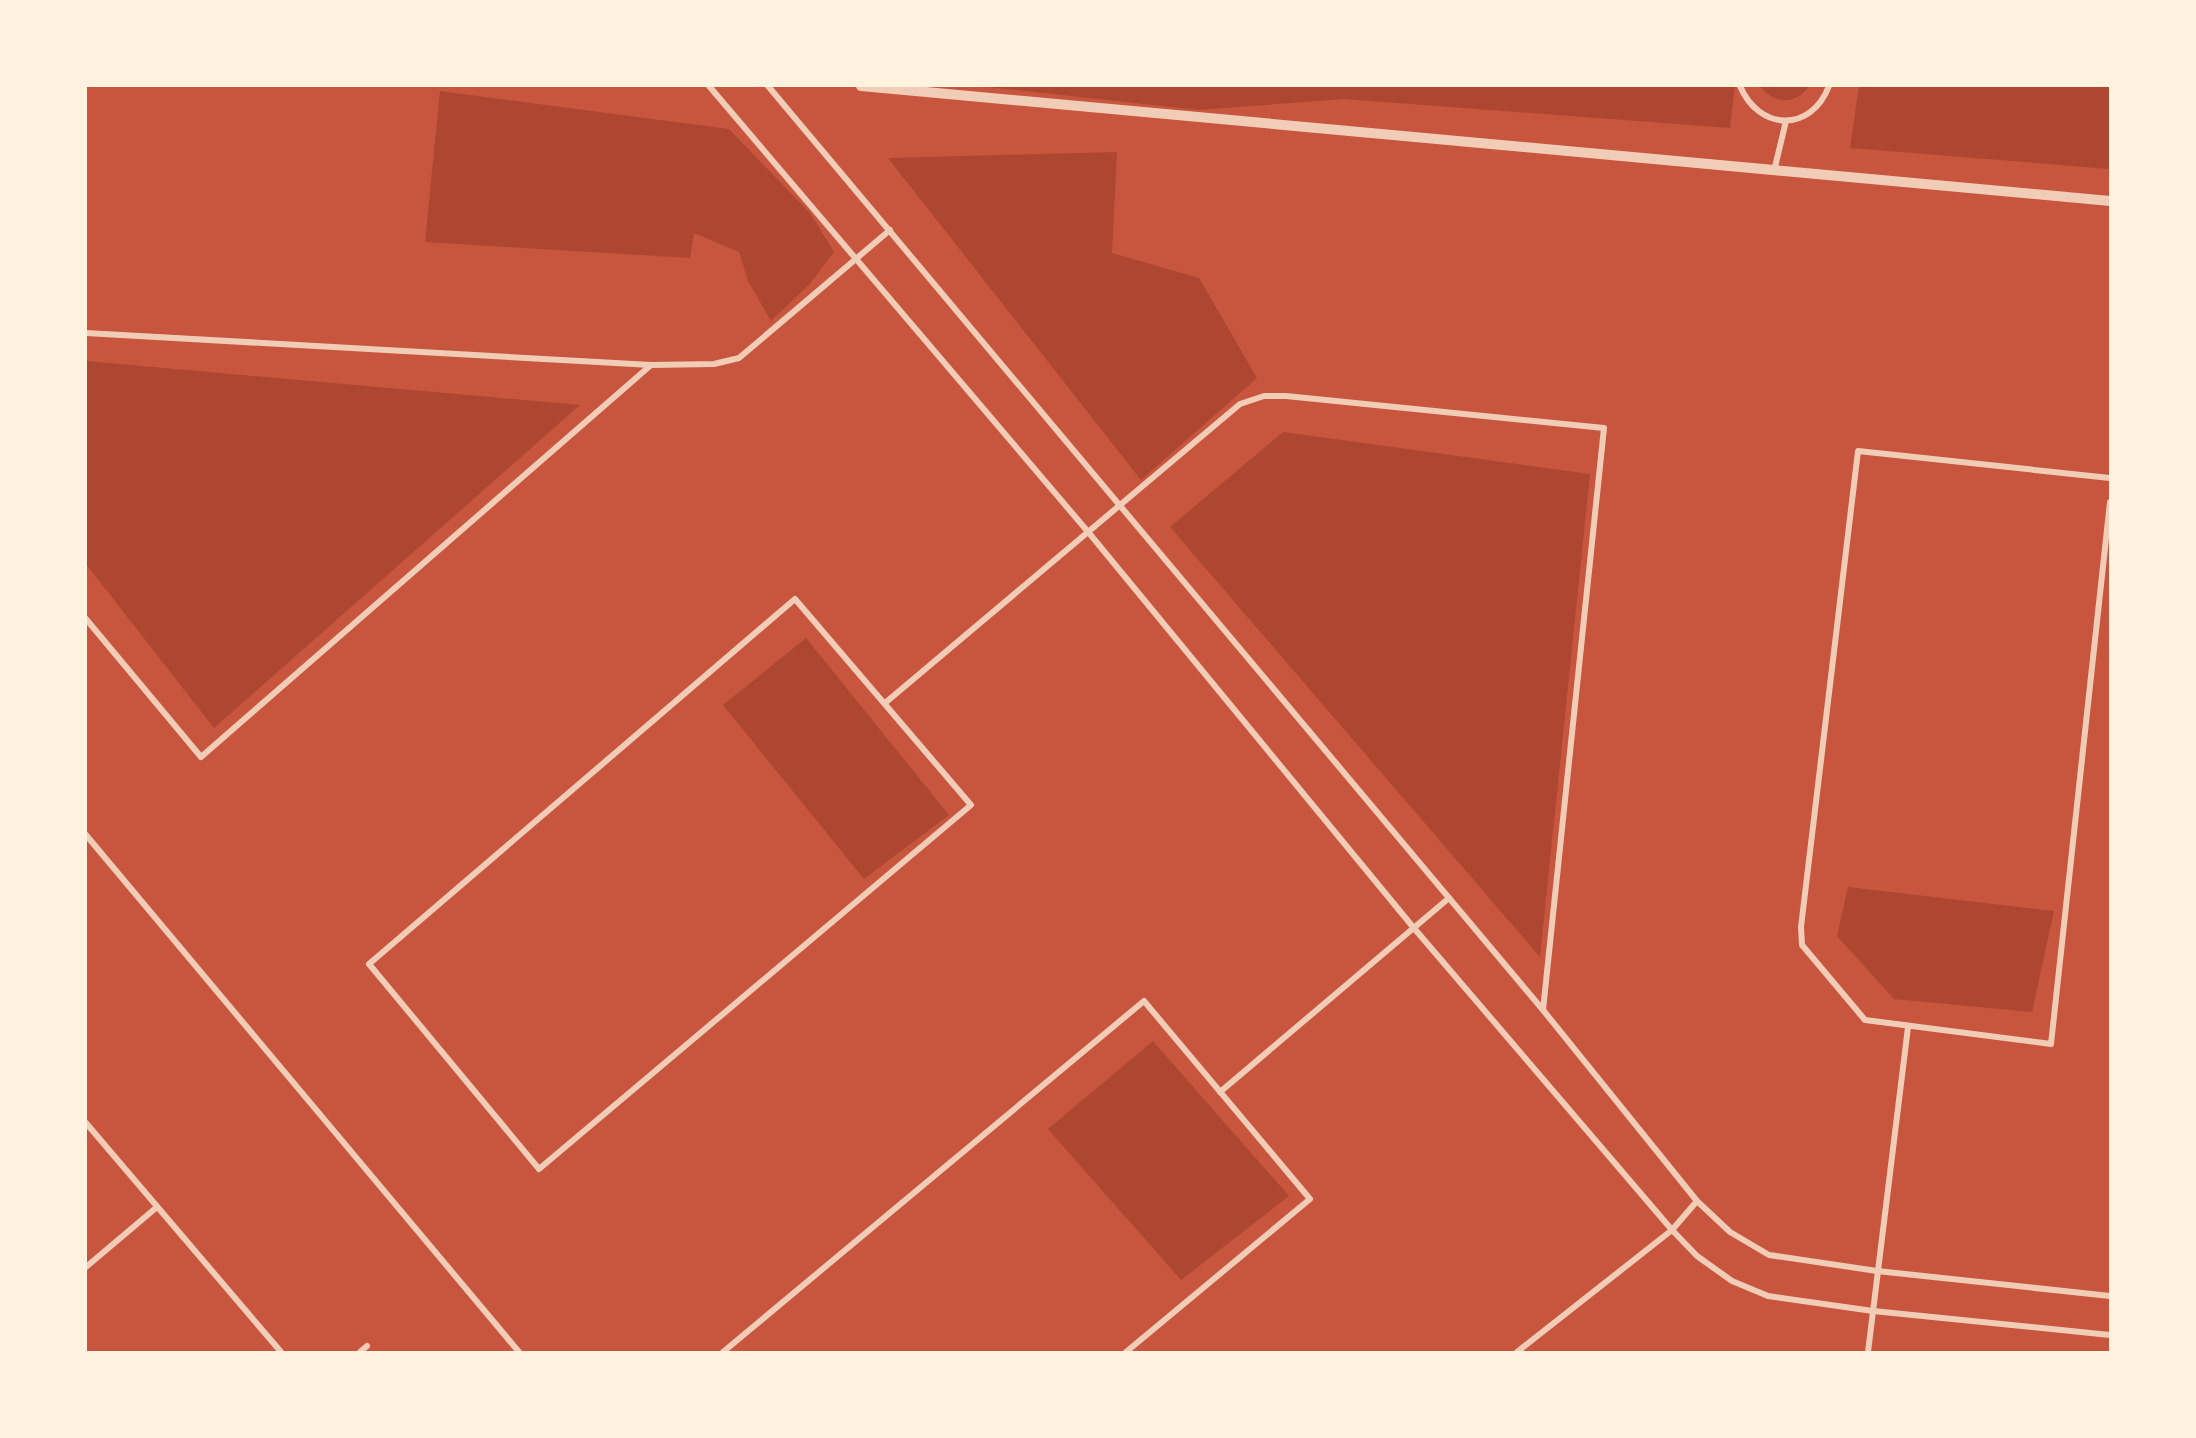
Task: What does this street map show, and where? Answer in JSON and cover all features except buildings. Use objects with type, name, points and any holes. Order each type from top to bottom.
[{"type":"street","points":[[709,86],[1089,533],[1413,927],[1672,1230],[1697,1256],[1732,1281],[1768,1296],[1873,1311],[2110,1335]]},
{"type":"street","points":[[768,86],[1449,898],[1697,1201],[1730,1232],[1769,1255],[1877,1271],[2110,1296]]},
{"type":"street","points":[[861,86],[1774,172],[2110,201]]},
{"type":"street","points":[[1740,86],[1746,100],[1756,112],[1770,119],[1786,121],[1800,118],[1813,111],[1823,100],[1829,86]]},
{"type":"street","points":[[1774,172],[1786,121]]},
{"type":"street","points":[[86,333],[651,365],[714,364],[740,357],[890,230]]},
{"type":"street","points":[[86,619],[201,756],[651,365]]},
{"type":"street","points":[[885,703],[1240,404],[1264,396],[1286,396],[1604,428],[1542,1010]]},
{"type":"street","points":[[2110,477],[1858,451],[1801,927],[1802,945],[1865,1020],[2050,1044],[2110,502]]},
{"type":"street","points":[[795,599],[885,703],[971,805],[539,1169],[369,964],[795,599]]},
{"type":"street","points":[[86,836],[519,1353]]},
{"type":"street","points":[[1220,1092],[1449,898]]},
{"type":"street","points":[[723,1353],[1144,1001],[1310,1199],[1126,1353]]},
{"type":"street","points":[[1868,1353],[1908,1027]]},
{"type":"street","points":[[86,1123],[281,1353]]},
{"type":"street","points":[[1518,1353],[1672,1230],[1697,1201]]},
{"type":"street","points":[[86,1267],[156,1207]]},
{"type":"street","points":[[360,1353],[367,1346]]},
{"type":"shaded area","points":[[980,86],[1735,86],[1730,128],[1344,99],[1198,110]]},
{"type":"shaded area","points":[[1760,86],[1809,86],[1798,97],[1784,100],[1771,96]]},
{"type":"shaded area","points":[[1859,86],[2110,86],[2110,169],[1850,148]]},
{"type":"shaded area","points":[[440,91],[729,129],[810,213],[834,252],[809,285],[771,321],[748,281],[739,252],[694,233],[690,258],[425,242]]},
{"type":"shaded area","points":[[1117,152],[1112,253],[1199,278],[1257,378],[1141,480],[888,158]]},
{"type":"shaded area","points":[[86,361],[580,405],[214,728],[86,564]]},
{"type":"shaded area","points":[[1283,432],[1590,474],[1540,957],[1170,527]]},
{"type":"shaded area","points":[[806,638],[949,815],[864,879],[723,705]]},
{"type":"shaded area","points":[[1848,887],[2054,911],[2032,1012],[1894,999],[1837,936]]},
{"type":"shaded area","points":[[1153,1041],[1289,1196],[1181,1280],[1048,1129]]}]
